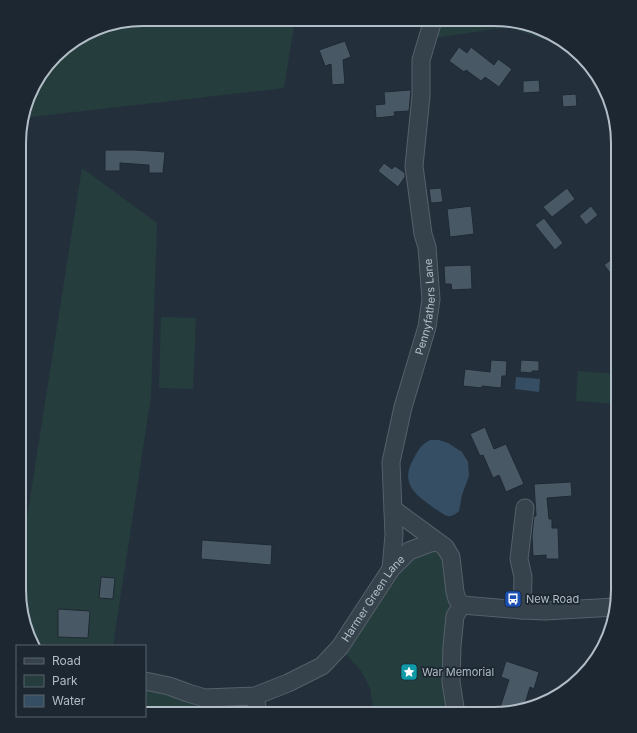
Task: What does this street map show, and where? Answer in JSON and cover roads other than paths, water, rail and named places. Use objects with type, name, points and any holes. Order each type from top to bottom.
[{"type":"street","name":"Pennyfathers Lane","points":[[391,569],[394,535],[391,462],[403,406],[427,327],[431,300],[427,247],[423,234],[414,166],[421,96],[421,60],[431,26]]},
{"type":"street","points":[[522,610],[523,577],[519,559],[525,508]]},
{"type":"street","points":[[393,509],[414,526],[445,547],[451,557],[457,599],[462,604],[545,611],[610,607]]},
{"type":"street","name":"Harmer Green Lane","points":[[146,681],[169,686],[205,698],[256,696],[288,683],[322,666],[340,647],[391,569],[409,551],[430,543],[438,542]]},
{"type":"street","points":[[455,707],[451,682],[452,646],[455,616],[462,604]]},
{"type":"street","points":[[256,696],[257,707]]},
{"type":"water","points":[[516,377],[540,379],[539,392],[515,389]]},
{"type":"water","points":[[430,440],[439,440],[448,443],[462,452],[468,462],[469,476],[462,495],[459,511],[451,516],[447,516],[423,500],[412,489],[409,483],[408,476],[414,458],[420,448]]},
{"type":"place","name":"New Road","points":[[513,599]]},
{"type":"place","name":"War Memorial","points":[[409,672]]}]
